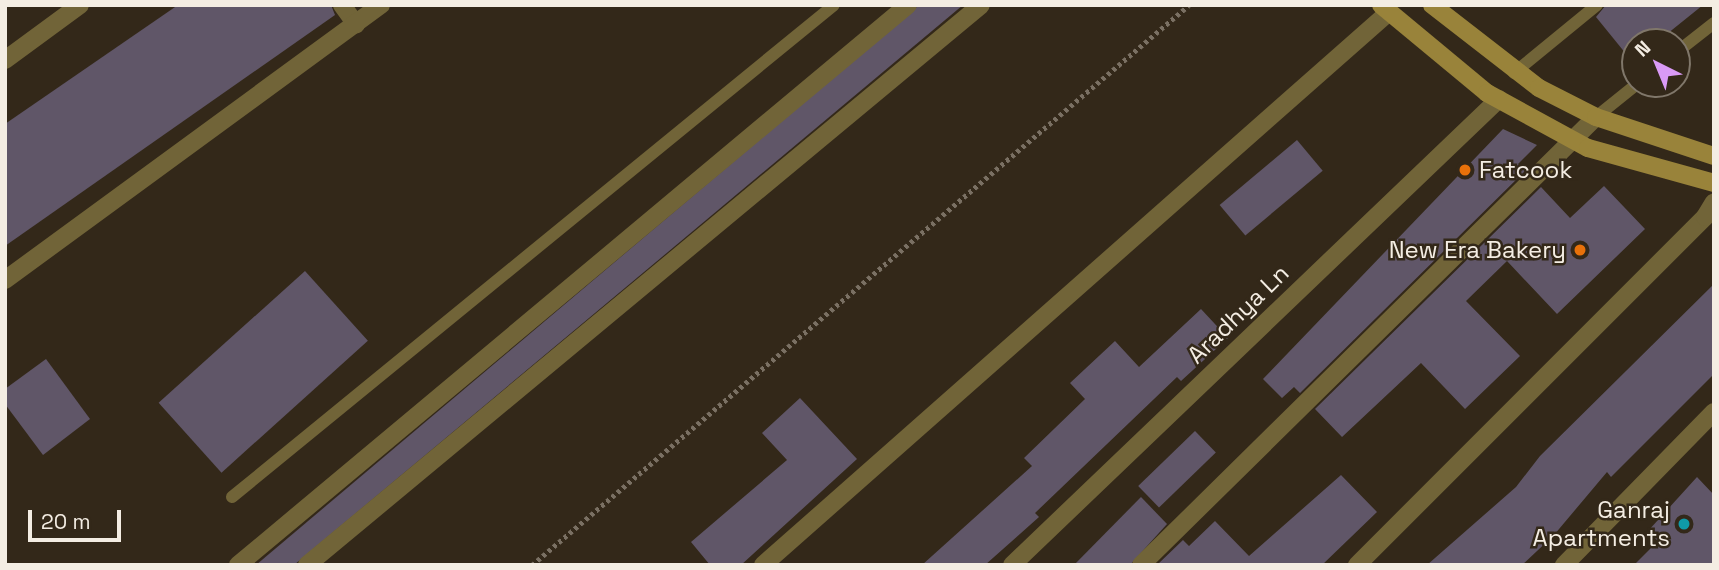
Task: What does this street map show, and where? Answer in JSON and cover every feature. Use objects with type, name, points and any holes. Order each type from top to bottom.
[{"type":"main road","points":[[1438,7],[1514,73],[1596,117],[1714,156]]},
{"type":"main road","points":[[1385,9],[1499,99],[1573,139],[1714,183]]},
{"type":"street","points":[[5,60],[80,5]]},
{"type":"street","points":[[342,5],[356,24]]},
{"type":"street","points":[[5,279],[382,5]]},
{"type":"street","points":[[238,565],[908,5]]},
{"type":"street","points":[[307,565],[981,5]]},
{"type":"street","points":[[763,565],[1385,9]]},
{"type":"street","name":"Aradhya Ln","points":[[1012,565],[1499,99]]},
{"type":"street","points":[[1141,565],[1596,117]]},
{"type":"street","points":[[1357,565],[1705,217],[1714,202]]},
{"type":"street","points":[[1564,565],[1714,412]]},
{"type":"lane","points":[[232,497],[834,5]]},
{"type":"lane","points":[[1514,73],[1597,5]]},
{"type":"lane","points":[[1691,41],[1714,23]]},
{"type":"lane","points":[[1596,117],[1621,97]]},
{"type":"path","points":[[532,565],[1189,5]]},
{"type":"building","points":[[178,5],[331,5],[335,15],[5,246],[5,124]]},
{"type":"building","points":[[919,5],[963,5],[294,565],[256,565]]},
{"type":"building","points":[[1606,5],[1703,5],[1674,28],[1621,28],[1621,48],[1596,17]]},
{"type":"building","points":[[1503,129],[1537,145],[1518,164],[1525,171],[1300,393],[1294,387],[1282,398],[1263,379]]},
{"type":"building","points":[[1297,140],[1323,171],[1245,236],[1220,205]]},
{"type":"building","points":[[1604,186],[1645,229],[1557,314],[1507,261],[1466,301],[1520,356],[1465,409],[1421,363],[1342,437],[1315,409],[1541,187],[1570,218]]},
{"type":"building","points":[[305,271],[368,341],[221,473],[159,403]]},
{"type":"building","points":[[1714,284],[1714,374],[1611,477],[1607,472],[1554,535],[1522,565],[1427,565],[1516,487],[1540,456]]},
{"type":"building","points":[[1201,309],[1228,338],[1181,381],[1177,377],[1035,513],[1039,517],[985,565],[922,565],[1032,466],[1024,458],[1085,399],[1070,383],[1115,341],[1139,367]]},
{"type":"building","points":[[46,359],[90,419],[43,455],[5,404],[5,389]]},
{"type":"building","points":[[800,398],[857,459],[741,565],[710,565],[691,542],[787,460],[762,433]]},
{"type":"building","points":[[1195,431],[1216,453],[1159,507],[1138,486]]},
{"type":"building","points":[[1341,475],[1377,512],[1322,565],[1157,565],[1183,540],[1189,546],[1215,521],[1249,556]]},
{"type":"building","name":"Ganraj Apartments","points":[[1697,477],[1714,495],[1714,565],[1634,565],[1658,541],[1648,531]]},
{"type":"building","points":[[1141,497],[1167,524],[1130,565],[1074,565]]},
{"type":"place","name":"Fatcook","points":[[1465,170]]},
{"type":"place","name":"New Era Bakery","points":[[1580,250]]},
{"type":"place","name":"Ganraj Apartments","points":[[1684,524]]}]
